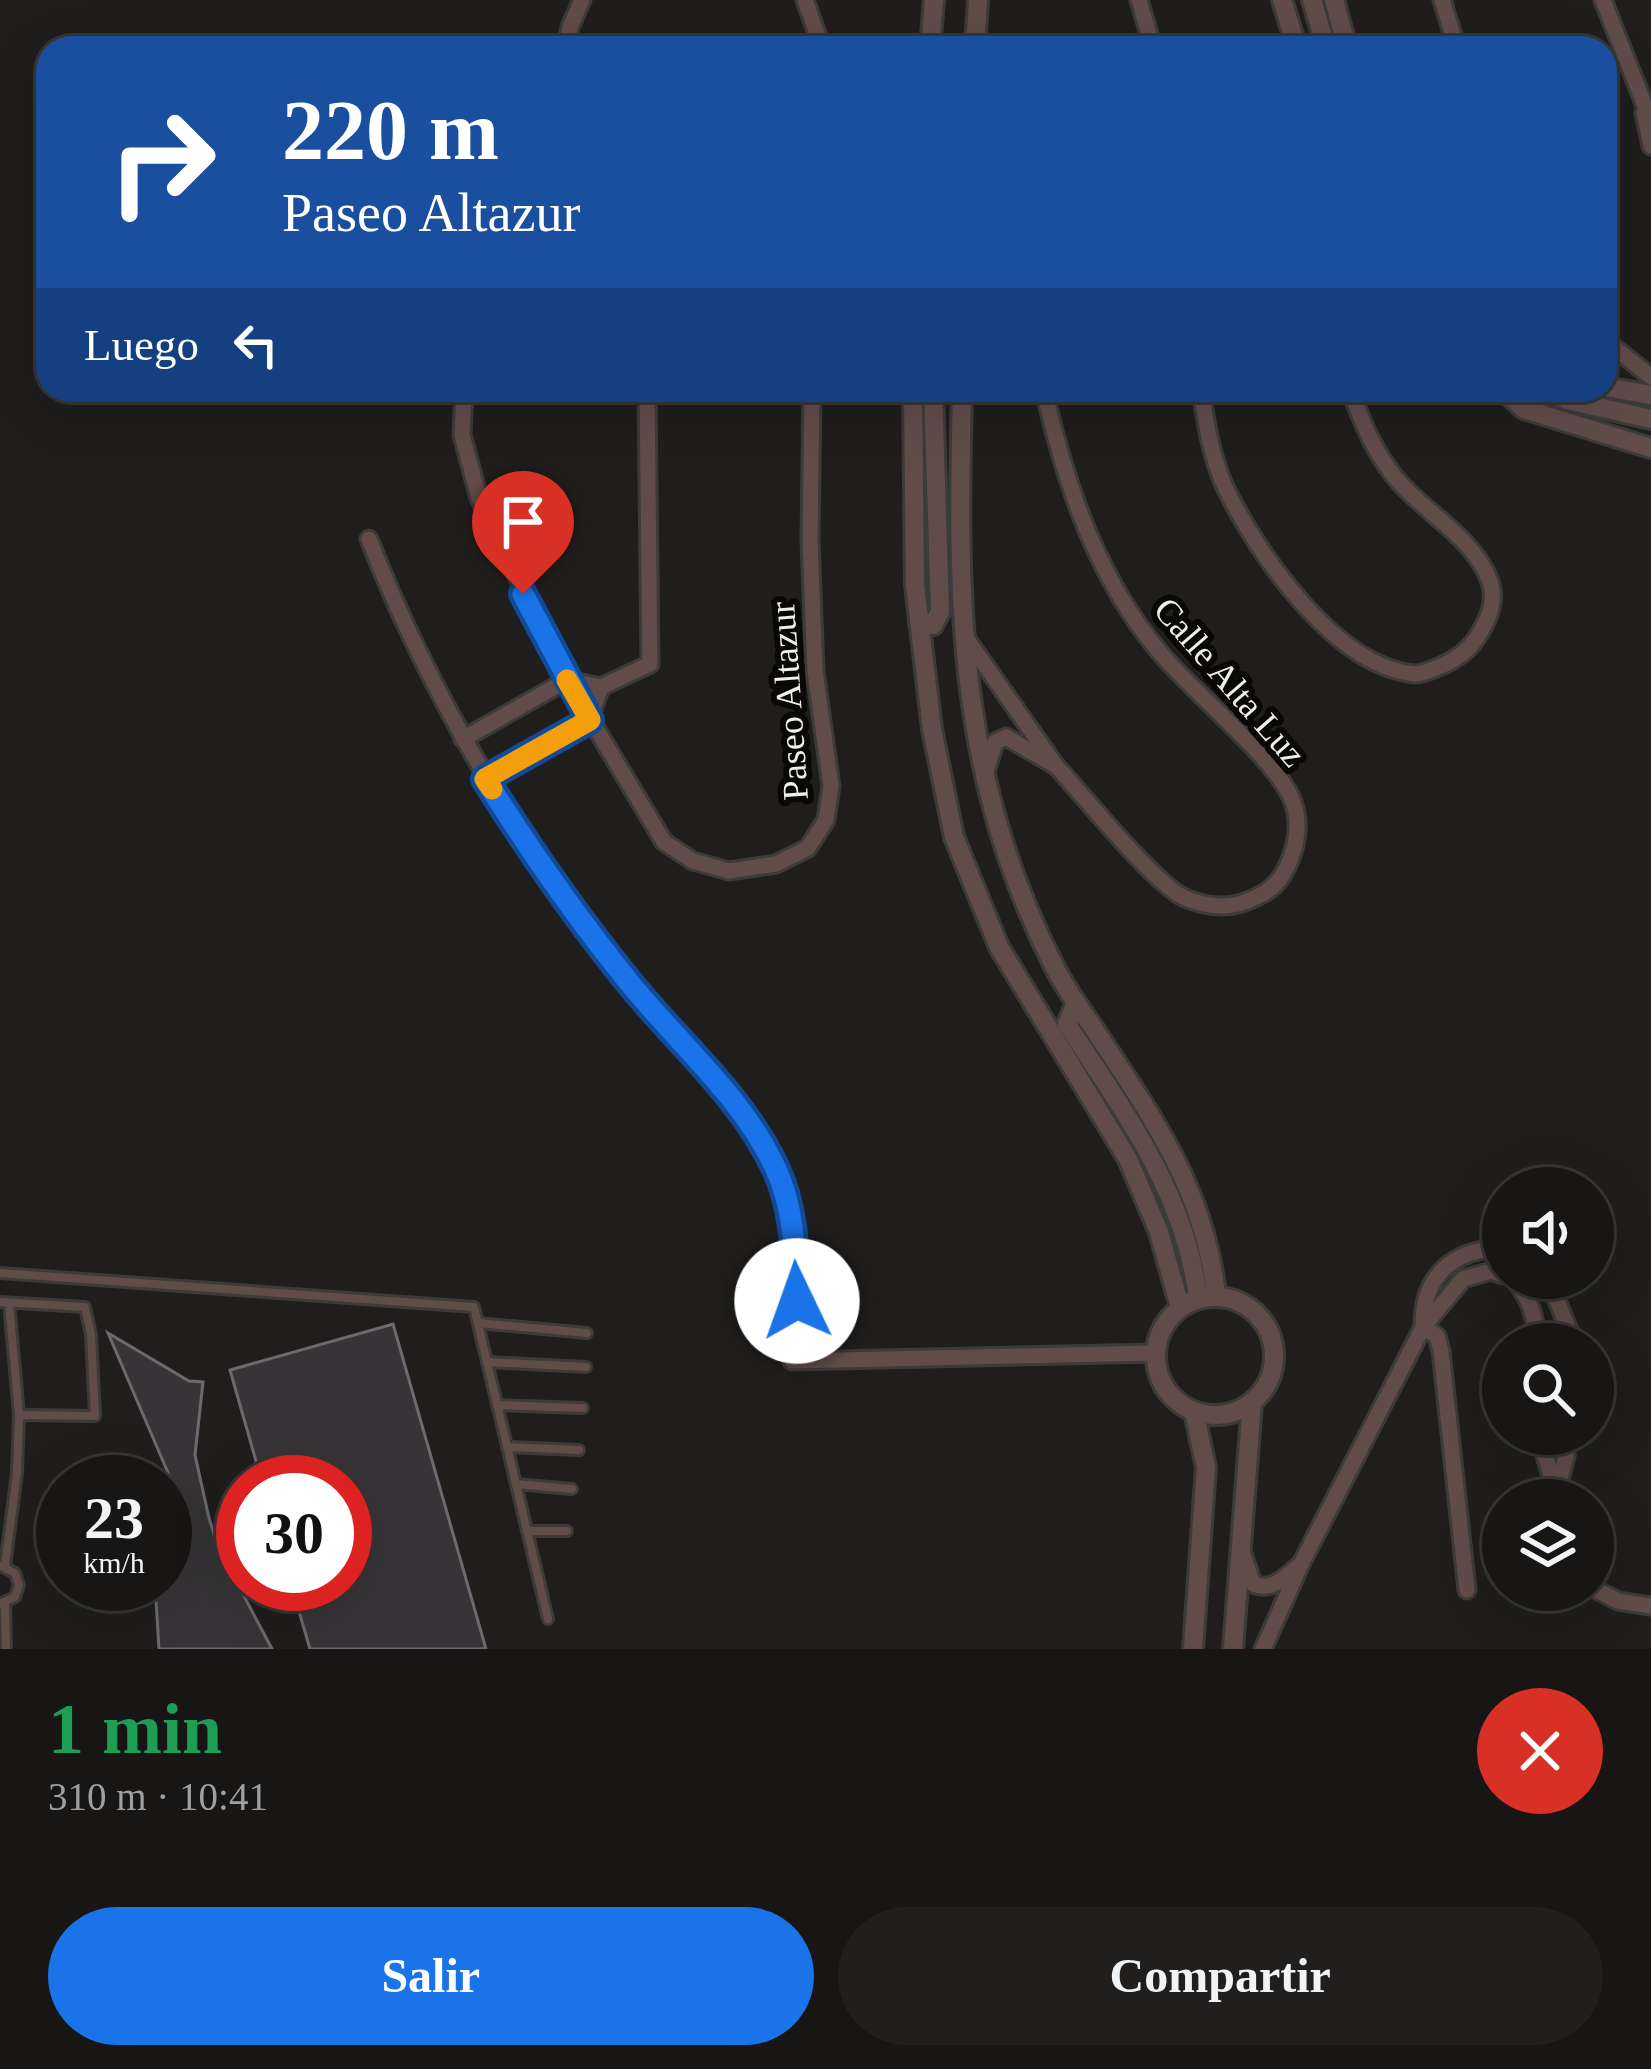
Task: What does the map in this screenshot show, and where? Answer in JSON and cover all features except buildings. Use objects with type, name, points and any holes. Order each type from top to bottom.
[{"type":"street","points":[[568,36],[582,0]]},
{"type":"street","points":[[805,0],[818,36]]},
{"type":"street","points":[[931,36],[934,0]]},
{"type":"street","points":[[976,36],[978,0]]},
{"type":"street","points":[[1139,0],[1150,36]]},
{"type":"street","points":[[1282,0],[1293,36]]},
{"type":"street","points":[[1312,0],[1322,36]]},
{"type":"street","points":[[1334,0],[1344,36]]},
{"type":"street","points":[[1442,0],[1453,36]]},
{"type":"street","points":[[1603,0],[1616,36]]},
{"type":"street","points":[[1617,37],[1651,121]]},
{"type":"street","points":[[1642,104],[1651,146]]},
{"type":"street","points":[[1617,349],[1651,376]]},
{"type":"street","points":[[1617,389],[1651,395]]},
{"type":"street","name":"Paseo Altazur","points":[[463,402],[462,435],[479,498],[567,680],[664,842],[693,861],[729,871],[776,864],[808,848],[826,820],[831,786],[815,671],[810,540],[812,402]]},
{"type":"street","points":[[463,739],[567,680],[602,687],[650,664],[647,402]]},
{"type":"street","points":[[913,402],[914,585],[932,729],[954,838],[999,947],[1128,1159],[1159,1232],[1198,1301]]},
{"type":"street","points":[[919,623],[934,625],[940,612],[933,402]]},
{"type":"street","points":[[962,402],[959,602],[976,745],[985,781],[1004,850],[1054,966],[1185,1175],[1211,1248],[1198,1301]]},
{"type":"street","name":"Calle Alta Luz","points":[[963,633],[1056,766],[1180,896],[1211,906],[1249,900],[1280,880],[1294,851],[1298,822],[1291,797],[1126,610],[1077,505],[1047,402]]},
{"type":"street","points":[[1203,402],[1207,435],[1224,485],[1277,573],[1318,618],[1366,658],[1418,674],[1452,661],[1471,647],[1486,625],[1493,602],[1491,582],[1479,561],[1392,473],[1365,431],[1354,402]]},
{"type":"street","points":[[1516,402],[1524,409],[1651,448]]},
{"type":"street","points":[[1576,402],[1651,419]]},
{"type":"street","points":[[370,539],[396,607],[485,779],[564,897],[629,982],[747,1117],[776,1168],[789,1204],[794,1245],[797,1301],[792,1361],[1155,1353]]},
{"type":"street","points":[[485,779],[590,720],[602,687]]},
{"type":"street","name":"Calle Alta Luz","points":[[985,781],[988,754],[995,742],[1006,737],[1056,766]]},
{"type":"street","points":[[1423,1327],[1423,1304],[1432,1281],[1448,1262],[1482,1250]]},
{"type":"street","points":[[1263,1649],[1301,1564],[1423,1327],[1463,1280],[1482,1274]]},
{"type":"street","points":[[1237,1300],[1268,1328],[1274,1368],[1266,1388],[1234,1413],[1194,1412],[1164,1388],[1155,1353],[1167,1320],[1198,1301],[1237,1300]]},
{"type":"street","points":[[1423,1327],[1437,1336],[1441,1351],[1467,1590]]},
{"type":"street","points":[[1233,1649],[1252,1403]]},
{"type":"street","points":[[1193,1649],[1206,1467],[1194,1412]]},
{"type":"street","points":[[1243,1554],[1253,1584],[1260,1587],[1271,1587],[1301,1564]]},
{"type":"street","points":[[1614,1599],[1651,1606]]},
{"type":"lane","points":[[0,1273],[474,1307],[548,1619]]},
{"type":"lane","points":[[6,1649],[3,1604],[15,1597],[19,1585],[15,1573],[3,1566],[19,1415],[5,1303],[85,1307],[92,1336],[94,1417],[19,1415]]},
{"type":"lane","points":[[478,1323],[587,1333]]},
{"type":"lane","points":[[487,1362],[586,1367]]},
{"type":"lane","points":[[497,1405],[583,1408]]},
{"type":"lane","points":[[507,1447],[579,1450]]},
{"type":"lane","points":[[516,1484],[572,1490]]},
{"type":"lane","points":[[527,1531],[567,1532]]},
{"type":"slow traffic","points":[[492,789],[485,779],[590,720],[567,680]]},
{"type":"route","points":[[523,594],[590,720],[485,779],[520,835],[629,982],[747,1117],[776,1168],[789,1204],[797,1301]]}]
